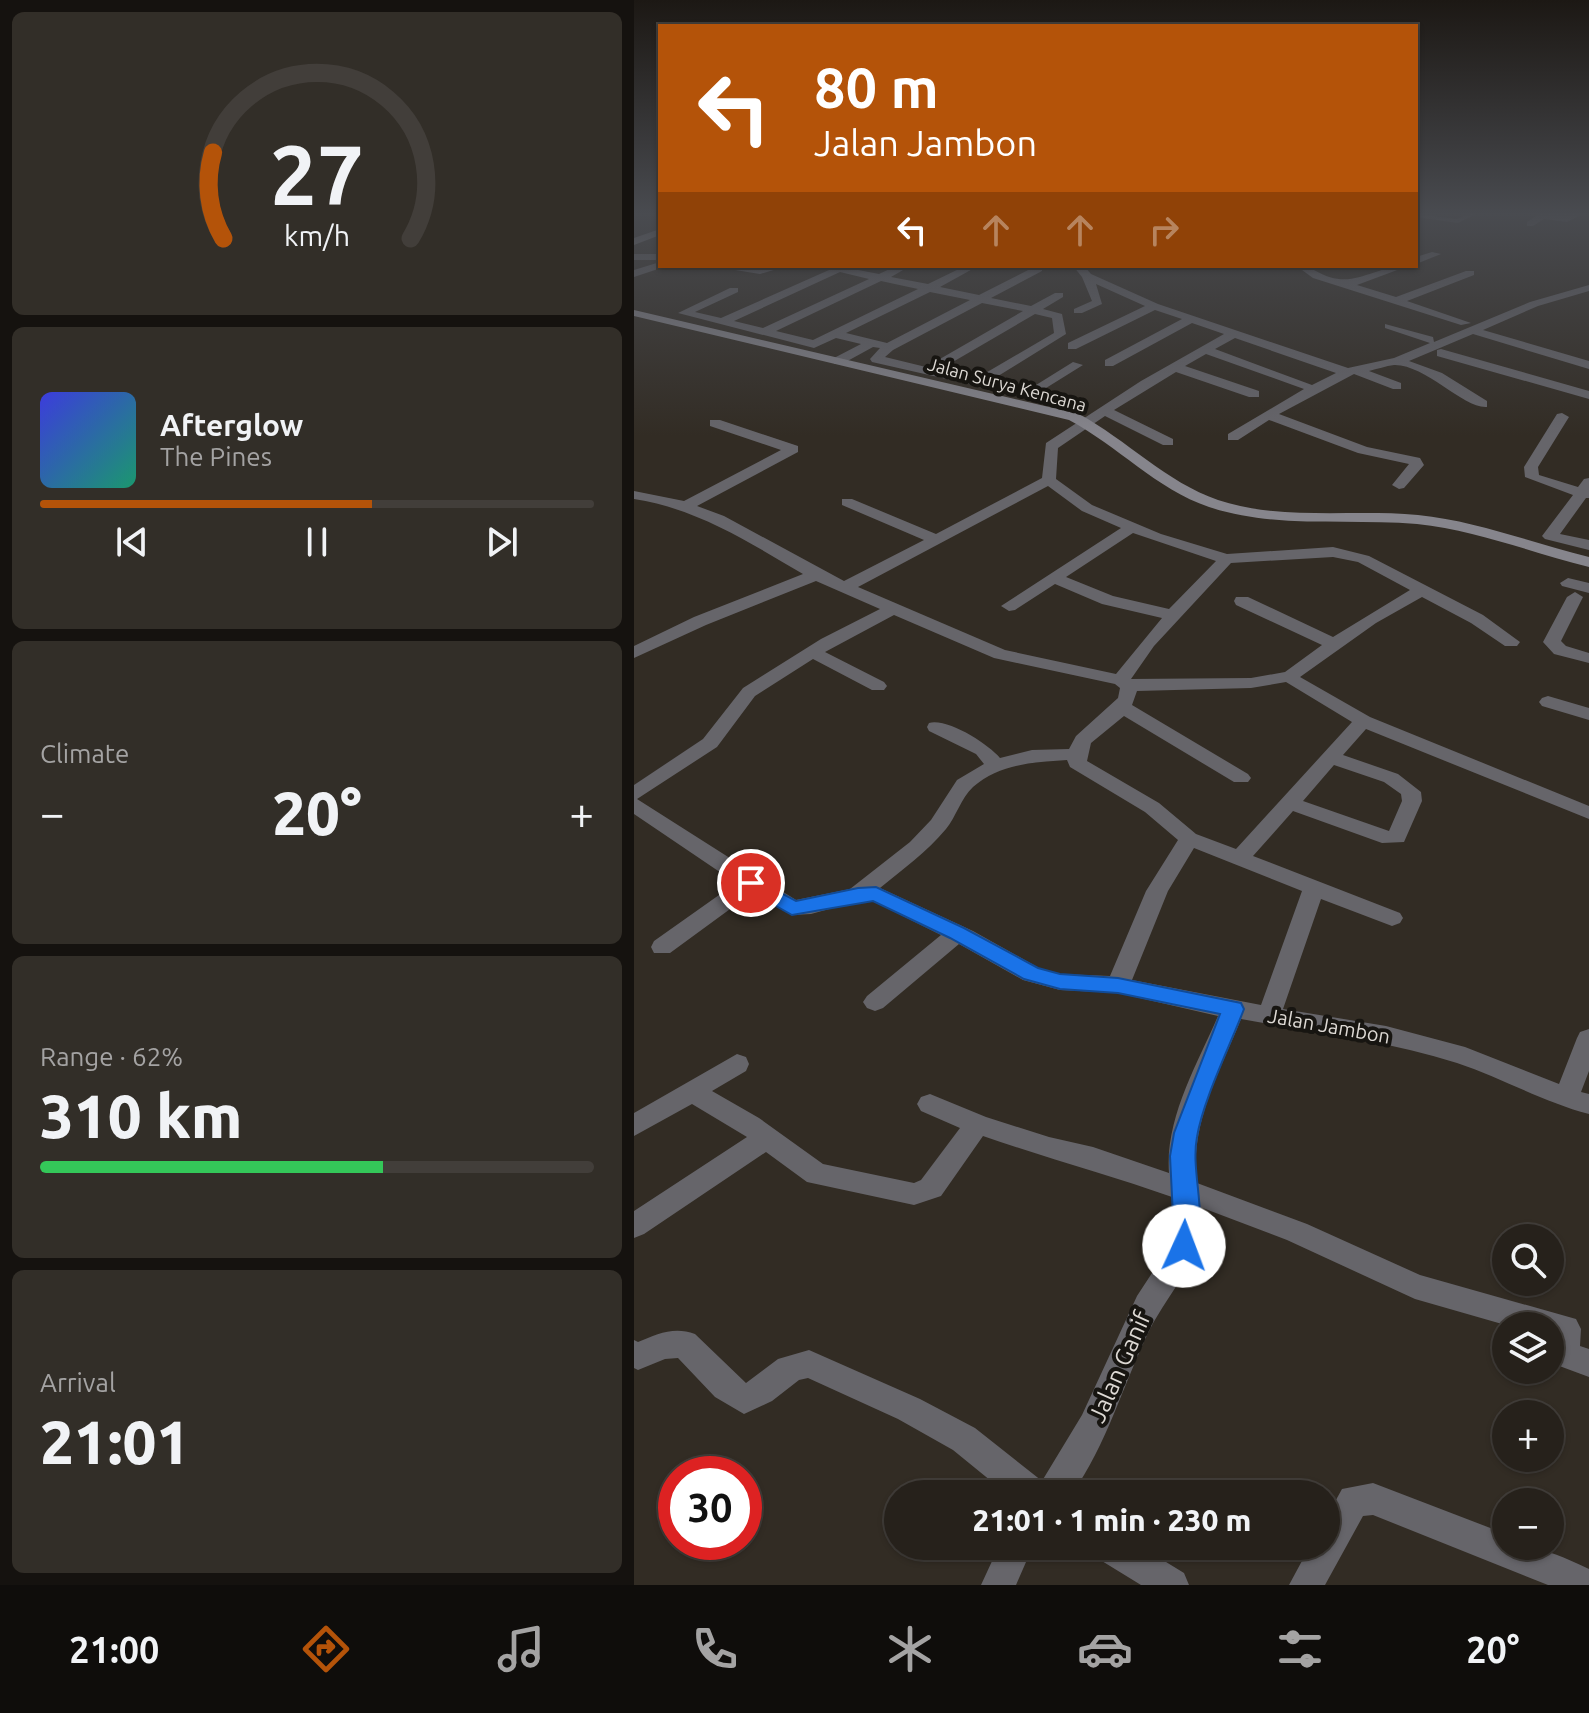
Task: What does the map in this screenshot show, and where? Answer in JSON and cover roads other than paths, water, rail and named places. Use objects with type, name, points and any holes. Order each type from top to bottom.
[{"type":"street","points":[[723,322],[799,288]]},
{"type":"street","points":[[765,332],[859,288]]},
{"type":"street","points":[[808,354],[929,288],[1058,316],[1060,334],[979,382]]},
{"type":"street","points":[[1002,288],[889,347],[876,359],[1030,394],[1077,365]]},
{"type":"street","points":[[1078,311],[1098,302],[1092,288]]},
{"type":"street","points":[[1114,288],[1154,306],[1397,386]]},
{"type":"street","points":[[1356,288],[1466,325],[1409,348]]},
{"type":"street","points":[[1396,301],[1430,288]]},
{"type":"street","points":[[1233,437],[1299,403],[1351,371],[1398,361],[1476,331],[1534,304],[1589,288]]},
{"type":"street","points":[[734,290],[684,313],[814,344],[840,335],[889,347]]},
{"type":"street","points":[[929,370],[1059,295]]},
{"type":"street","points":[[1072,346],[1154,306]]},
{"type":"street","name":"Jalan Surya Kencana","points":[[634,313],[1086,422],[1163,481],[1183,492],[1218,504],[1259,511],[1421,520],[1473,530],[1589,562]]},
{"type":"street","points":[[1109,363],[1193,318]]},
{"type":"street","points":[[1389,326],[1429,340]]},
{"type":"street","points":[[1106,330],[1120,334]]},
{"type":"street","points":[[1476,331],[1582,393],[1589,382]]},
{"type":"street","points":[[1476,331],[1440,352],[1589,365]]},
{"type":"street","points":[[1049,480],[1051,446],[1103,410],[1234,333]]},
{"type":"street","points":[[1135,338],[1149,342]]},
{"type":"street","points":[[838,361],[871,343]]},
{"type":"street","points":[[1207,350],[1306,386]]},
{"type":"street","points":[[1398,361],[1438,376],[1482,404]]},
{"type":"street","points":[[1174,367],[1254,394]]},
{"type":"street","points":[[1103,410],[1168,442]]},
{"type":"street","points":[[1271,416],[1363,450],[1415,461],[1417,465],[1414,470],[1399,485]]},
{"type":"street","points":[[1562,417],[1530,472],[1541,482],[1587,490],[1550,536],[1589,545]]},
{"type":"street","points":[[686,506],[793,449],[715,423]]},
{"type":"street","points":[[1049,480],[1087,508],[1226,559],[1314,552],[1349,555],[1393,573],[1477,619],[1511,642]]},
{"type":"street","points":[[846,587],[1049,480]]},
{"type":"street","points":[[634,495],[655,497],[719,519],[816,575],[1000,654],[1125,683],[1239,684],[1291,676],[1370,619],[1421,591]]},
{"type":"street","points":[[847,502],[938,540]]},
{"type":"street","points":[[1009,606],[1132,527]]},
{"type":"street","points":[[1125,683],[1172,615],[1226,559]]},
{"type":"street","points":[[634,653],[700,621],[816,575]]},
{"type":"street","points":[[1055,578],[1108,600],[1172,615]]},
{"type":"street","points":[[1577,589],[1552,642],[1560,650],[1589,658]]},
{"type":"street","points":[[1242,601],[1336,645]]},
{"type":"street","points":[[634,794],[710,743],[749,692],[812,652],[892,609]]},
{"type":"street","points":[[812,652],[878,686]]},
{"type":"street","points":[[1291,676],[1305,691],[1363,721],[1589,813]]},
{"type":"street","points":[[1125,683],[1130,693],[1122,707],[1082,738],[1075,754],[1077,763],[1145,804],[1183,831],[1189,839],[1392,918]]},
{"type":"street","points":[[1548,702],[1589,714]]},
{"type":"street","points":[[1122,707],[1241,778]]},
{"type":"street","points":[[1239,859],[1363,721]]},
{"type":"street","points":[[936,727],[983,750],[996,765]]},
{"type":"street","points":[[858,894],[917,847],[939,824],[964,784],[996,765],[1032,756],[1075,754]]},
{"type":"street","points":[[1290,803],[1389,838],[1397,837],[1412,801],[1411,792],[1391,778],[1331,757]]},
{"type":"street","name":"Jalan Jambon","points":[[634,805],[792,908],[811,907],[858,894],[876,894],[957,933],[1031,974],[1060,982],[1118,985],[1428,1045],[1465,1056],[1577,1101]]},
{"type":"street","points":[[1118,985],[1157,891],[1189,839]]},
{"type":"street","points":[[662,947],[751,883]]},
{"type":"street","points":[[1269,1015],[1314,888]]},
{"type":"street","points":[[875,1002],[957,933]]},
{"type":"street","name":"Jalan Ganif","points":[[1064,1480],[1101,1413],[1147,1304],[1184,1246],[1182,1156],[1185,1133],[1233,1009]]},
{"type":"street","points":[[1577,1101],[1589,1038]]},
{"type":"street","points":[[634,1126],[737,1064]]},
{"type":"street","points":[[691,1091],[816,1174],[914,1194],[931,1188],[977,1124]]},
{"type":"street","points":[[930,1104],[977,1124],[1049,1148],[1093,1158],[1297,1232],[1415,1286],[1566,1329],[1565,1354],[1589,1363]]},
{"type":"street","points":[[634,1226],[766,1138]]},
{"type":"street","points":[[635,1357],[664,1345],[684,1344],[726,1387],[744,1399],[757,1396],[770,1380],[794,1364],[809,1364],[897,1403],[964,1439],[1015,1480]]},
{"type":"street","points":[[1306,1585],[1354,1501],[1373,1499],[1552,1569],[1585,1585]]},
{"type":"street","points":[[998,1585],[1010,1560]]},
{"type":"street","points":[[1132,1560],[1172,1585]]}]
